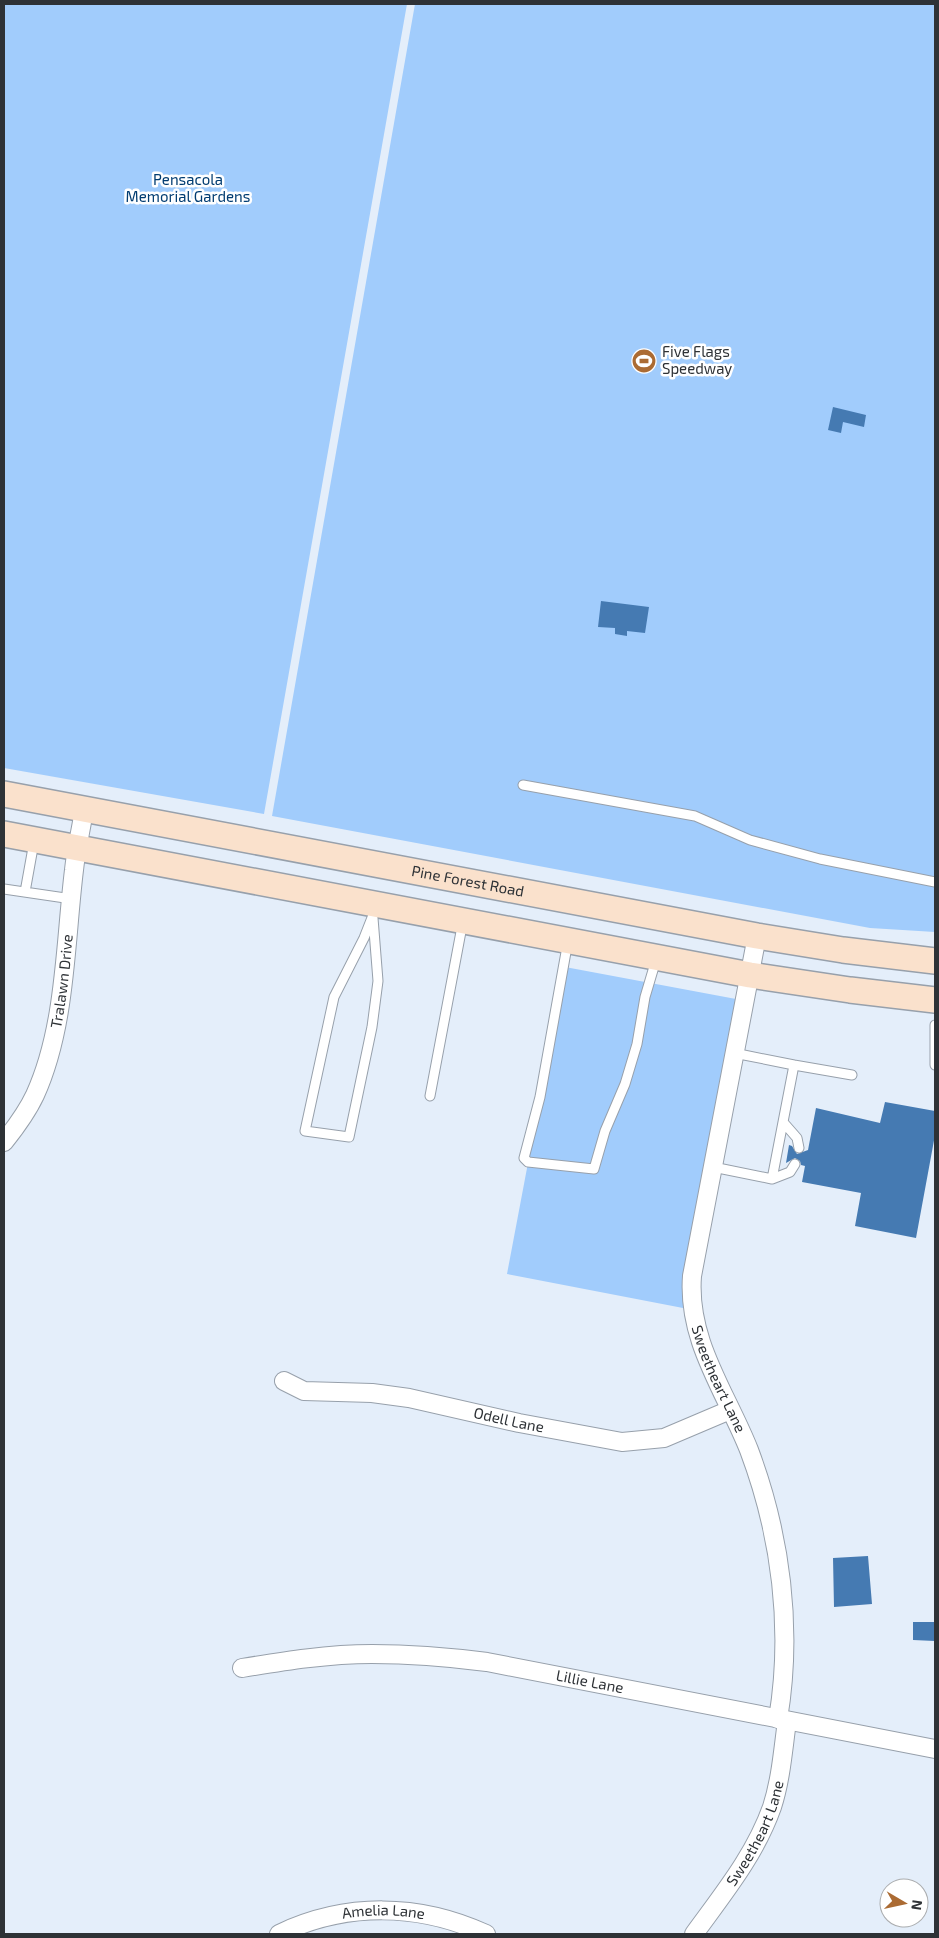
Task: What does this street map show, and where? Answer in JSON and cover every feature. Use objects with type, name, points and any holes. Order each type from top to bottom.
[{"type":"main road","name":"Pine Forest Road","points":[[4,794],[757,936],[843,950],[935,961]]},
{"type":"main road","points":[[166,865],[172,826]]},
{"type":"main road","points":[[4,834],[166,865],[375,911],[463,921],[750,974],[850,990],[935,1000]]},
{"type":"main road","points":[[495,927],[502,888]]},
{"type":"street","name":"Tralawn Drive","points":[[4,1142],[22,1120],[36,1094],[46,1064],[60,1003],[84,810]]},
{"type":"street","name":"Sweetheart Lane","points":[[694,1934],[739,1872],[763,1830],[777,1790],[783,1720],[784,1639],[776,1552],[762,1488],[748,1448],[706,1359],[696,1331],[691,1302],[692,1276],[757,936]]},
{"type":"street","name":"Odell Lane","points":[[284,1381],[304,1391],[372,1393],[409,1398],[528,1425],[622,1442],[664,1438],[730,1410]]},
{"type":"street","name":"Lillie Lane","points":[[242,1668],[334,1656],[380,1654],[447,1657],[486,1662],[935,1749]]},
{"type":"street","name":"Amelia Lane","points":[[279,1934],[314,1920],[338,1914],[374,1910],[430,1914],[486,1934]]},
{"type":"lane","points":[[523,786],[695,816],[750,840],[820,859],[935,882]]},
{"type":"lane","points":[[24,892],[34,840]]},
{"type":"lane","points":[[4,889],[72,898]]},
{"type":"lane","points":[[375,911],[378,981],[372,1026],[349,1137],[305,1131],[334,997],[375,911]]},
{"type":"lane","points":[[430,1096],[463,921]]},
{"type":"lane","points":[[568,941],[540,1097],[524,1158],[528,1162],[594,1169],[637,1044],[645,997],[657,957]]},
{"type":"lane","points":[[935,1025],[935,1065]]},
{"type":"lane","points":[[736,1046],[794,1065],[852,1075]]},
{"type":"lane","points":[[772,1179],[794,1065]]},
{"type":"lane","points":[[783,1122],[797,1138],[798,1148]]},
{"type":"lane","points":[[713,1167],[772,1179],[790,1172],[795,1164]]},
{"type":"green space","name":"Pensacola Memorial Gardens","points":[[4,4],[407,4],[264,814],[4,768]]},
{"type":"green space","name":"Five Flags Speedway","points":[[415,4],[935,4],[935,932],[870,928],[272,816]]},
{"type":"green space","points":[[565,967],[736,999],[683,1274],[683,1308],[507,1274]]},
{"type":"building","points":[[833,407],[866,415],[864,427],[843,422],[841,433],[828,430]]},
{"type":"building","points":[[601,601],[649,607],[645,633],[627,631],[627,636],[615,634],[615,628],[598,627]]},
{"type":"building","points":[[885,1102],[935,1111],[935,1135],[916,1238],[855,1226],[861,1193],[802,1182],[805,1166],[801,1165],[800,1161],[795,1158],[786,1163],[789,1145],[792,1146],[797,1154],[808,1150],[816,1108],[880,1123]]},
{"type":"building","points":[[868,1556],[872,1604],[834,1607],[833,1558]]},
{"type":"building","points":[[913,1622],[935,1622],[935,1641],[913,1640]]},
{"type":"place","name":"Five Flags Speedway","points":[[644,361]]}]
